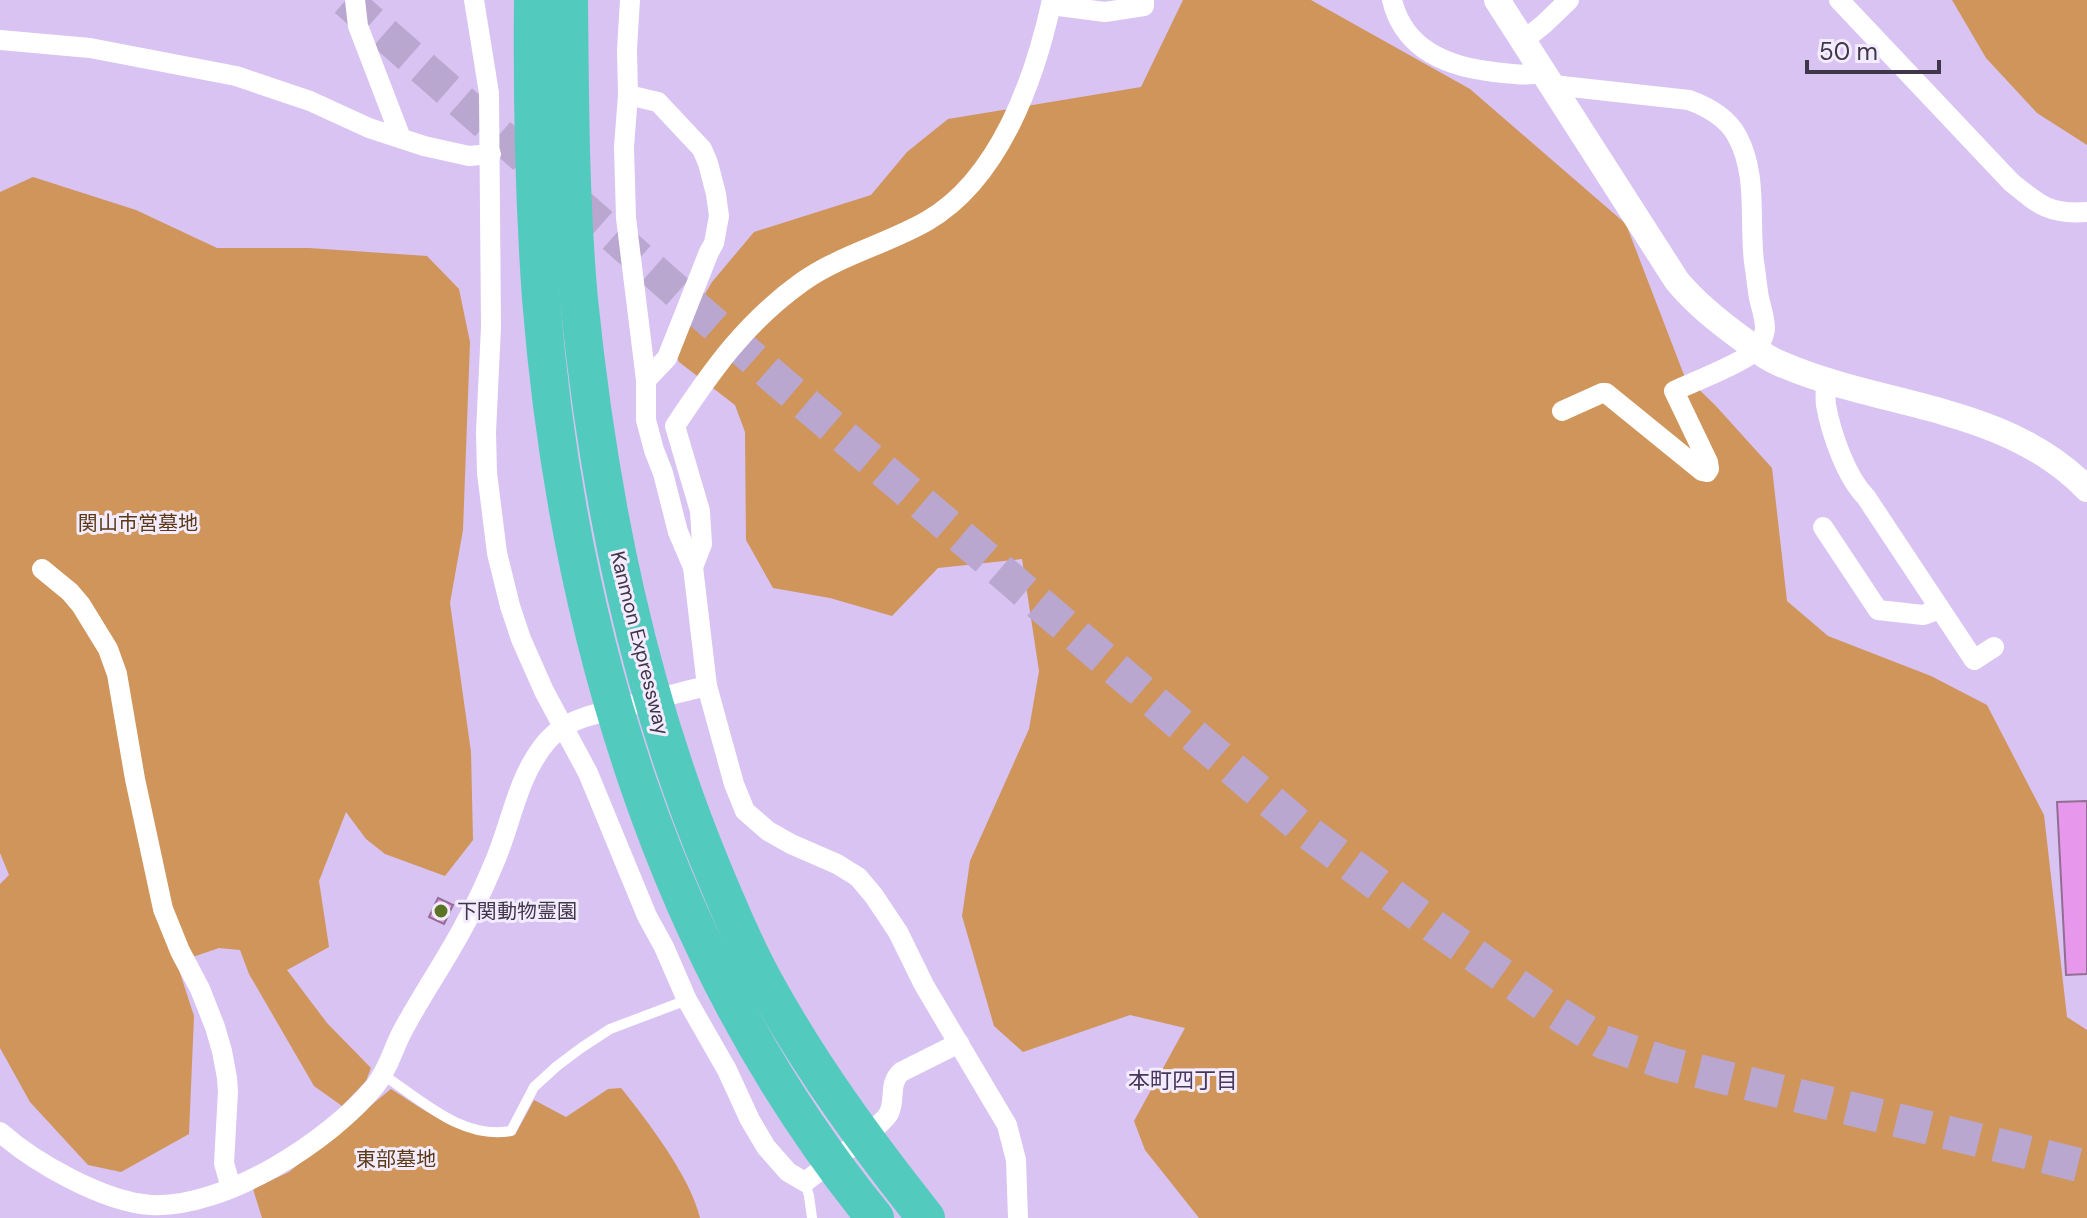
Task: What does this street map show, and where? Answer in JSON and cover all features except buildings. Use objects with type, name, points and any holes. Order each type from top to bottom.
[{"type":"highway","name":"Kanmon Expressway","points":[[533,0],[533,117],[542,300],[551,390],[566,498],[601,665],[626,751],[658,841],[731,1001],[809,1129],[875,1218]]},
{"type":"highway","name":"Kanmon Expressway","points":[[569,0],[573,192],[579,298],[605,495],[624,594],[665,740],[698,833],[740,933],[766,985],[801,1047],[841,1107],[926,1218]]},
{"type":"street","points":[[355,0],[358,26],[401,138]]},
{"type":"street","points":[[474,0],[489,93],[491,340],[486,432],[489,500],[497,553],[521,639],[544,691],[588,773],[647,916],[687,1000],[766,1147],[788,1172],[805,1182],[889,1113],[895,1077],[959,1043]]},
{"type":"street","points":[[630,0],[624,147],[626,218],[646,380],[646,420],[678,532],[693,567],[707,686],[734,784],[745,811],[768,831],[858,877],[898,932],[924,985],[1007,1125],[1016,1160],[1018,1218]]},
{"type":"street","points":[[693,567],[702,544],[700,511],[675,426],[712,370],[766,311],[805,279],[928,220],[967,190],[996,152],[1011,121],[1035,65],[1051,3],[1105,12],[1144,6],[1144,0]]},
{"type":"street","points":[[1392,0],[1405,28],[1425,50],[1439,59],[1472,70],[1529,75],[1689,100],[1718,114],[1738,137],[1751,180],[1753,249],[1766,331],[1757,350],[1674,391],[1709,469],[1702,471],[1606,393],[1562,411]]},
{"type":"street","points":[[1497,0],[1677,281],[1715,320],[1779,364],[1969,420],[2016,437],[2057,461],[2087,489]]},
{"type":"street","points":[[1523,41],[1569,0]]},
{"type":"street","points":[[1825,0],[1844,5],[2011,182],[2034,201],[2050,210],[2087,212]]},
{"type":"street","points":[[0,40],[90,48],[236,76],[310,101],[369,128],[401,138],[469,156],[491,154]]},
{"type":"street","points":[[628,95],[658,102],[702,149],[716,194],[719,216],[714,243],[667,358],[646,380]]},
{"type":"street","points":[[1826,380],[1828,413],[1852,477],[1974,660],[1994,647]]},
{"type":"street","points":[[1823,527],[1878,610],[1923,615],[1940,609]]},
{"type":"street","points":[[42,569],[70,592],[94,623],[117,674],[135,779],[163,909],[200,989],[225,1064],[228,1092],[224,1163],[231,1188]]},
{"type":"street","points":[[0,1132],[41,1161],[105,1195],[153,1205],[204,1198],[293,1157],[350,1111],[383,1075],[403,1030],[466,922],[497,856],[524,776],[548,741],[562,727],[588,717],[707,686]]},
{"type":"lane","points":[[383,1075],[456,1123],[491,1132],[511,1131],[534,1087],[581,1048],[610,1029],[687,1000]]},
{"type":"lane","points":[[805,1182],[812,1218]]},
{"type":"green space","points":[[1183,0],[1311,0],[1470,89],[1626,224],[1684,375],[1772,468],[1787,601],[1828,636],[1931,676],[1987,705],[2044,815],[2067,1017],[2087,1030],[2087,1218],[1199,1218],[1145,1150],[1134,1121],[1185,1028],[1130,1015],[1023,1052],[994,1026],[962,916],[970,861],[1029,729],[1039,671],[1022,559],[938,568],[892,616],[830,598],[773,588],[746,540],[745,432],[735,405],[679,362],[673,348],[712,282],[754,232],[871,195],[907,152],[948,119],[1141,87]]},
{"type":"green space","points":[[1952,0],[2087,0],[2087,145],[2037,113],[1986,58]]},
{"type":"green space","name":"関山市営墓地","points":[[33,177],[136,210],[217,248],[309,248],[427,256],[459,289],[470,342],[463,530],[450,603],[471,752],[473,840],[445,876],[385,854],[366,839],[346,812],[319,881],[329,947],[287,970],[327,1023],[371,1068],[366,1081],[342,1106],[314,1086],[249,974],[240,950],[219,948],[181,961],[180,973],[194,1016],[189,1134],[121,1172],[88,1165],[30,1102],[0,1048],[0,884],[9,875],[0,853],[0,192]]},
{"type":"green space","name":"東部墓地","points":[[621,1088],[678,1168],[700,1218],[262,1218],[253,1189],[289,1172],[391,1089],[450,1124],[466,1131],[499,1137],[515,1135],[534,1100],[566,1117],[608,1089]]},
{"type":"tunnel","points":[[346,0],[774,377],[1302,828],[1546,1006],[1603,1042],[1666,1063],[2087,1167]]},
{"type":"place","name":"下関動物霊園","points":[[441,911]]},
{"type":"district","name":"本町四丁目","points":[[1183,1080]]}]
